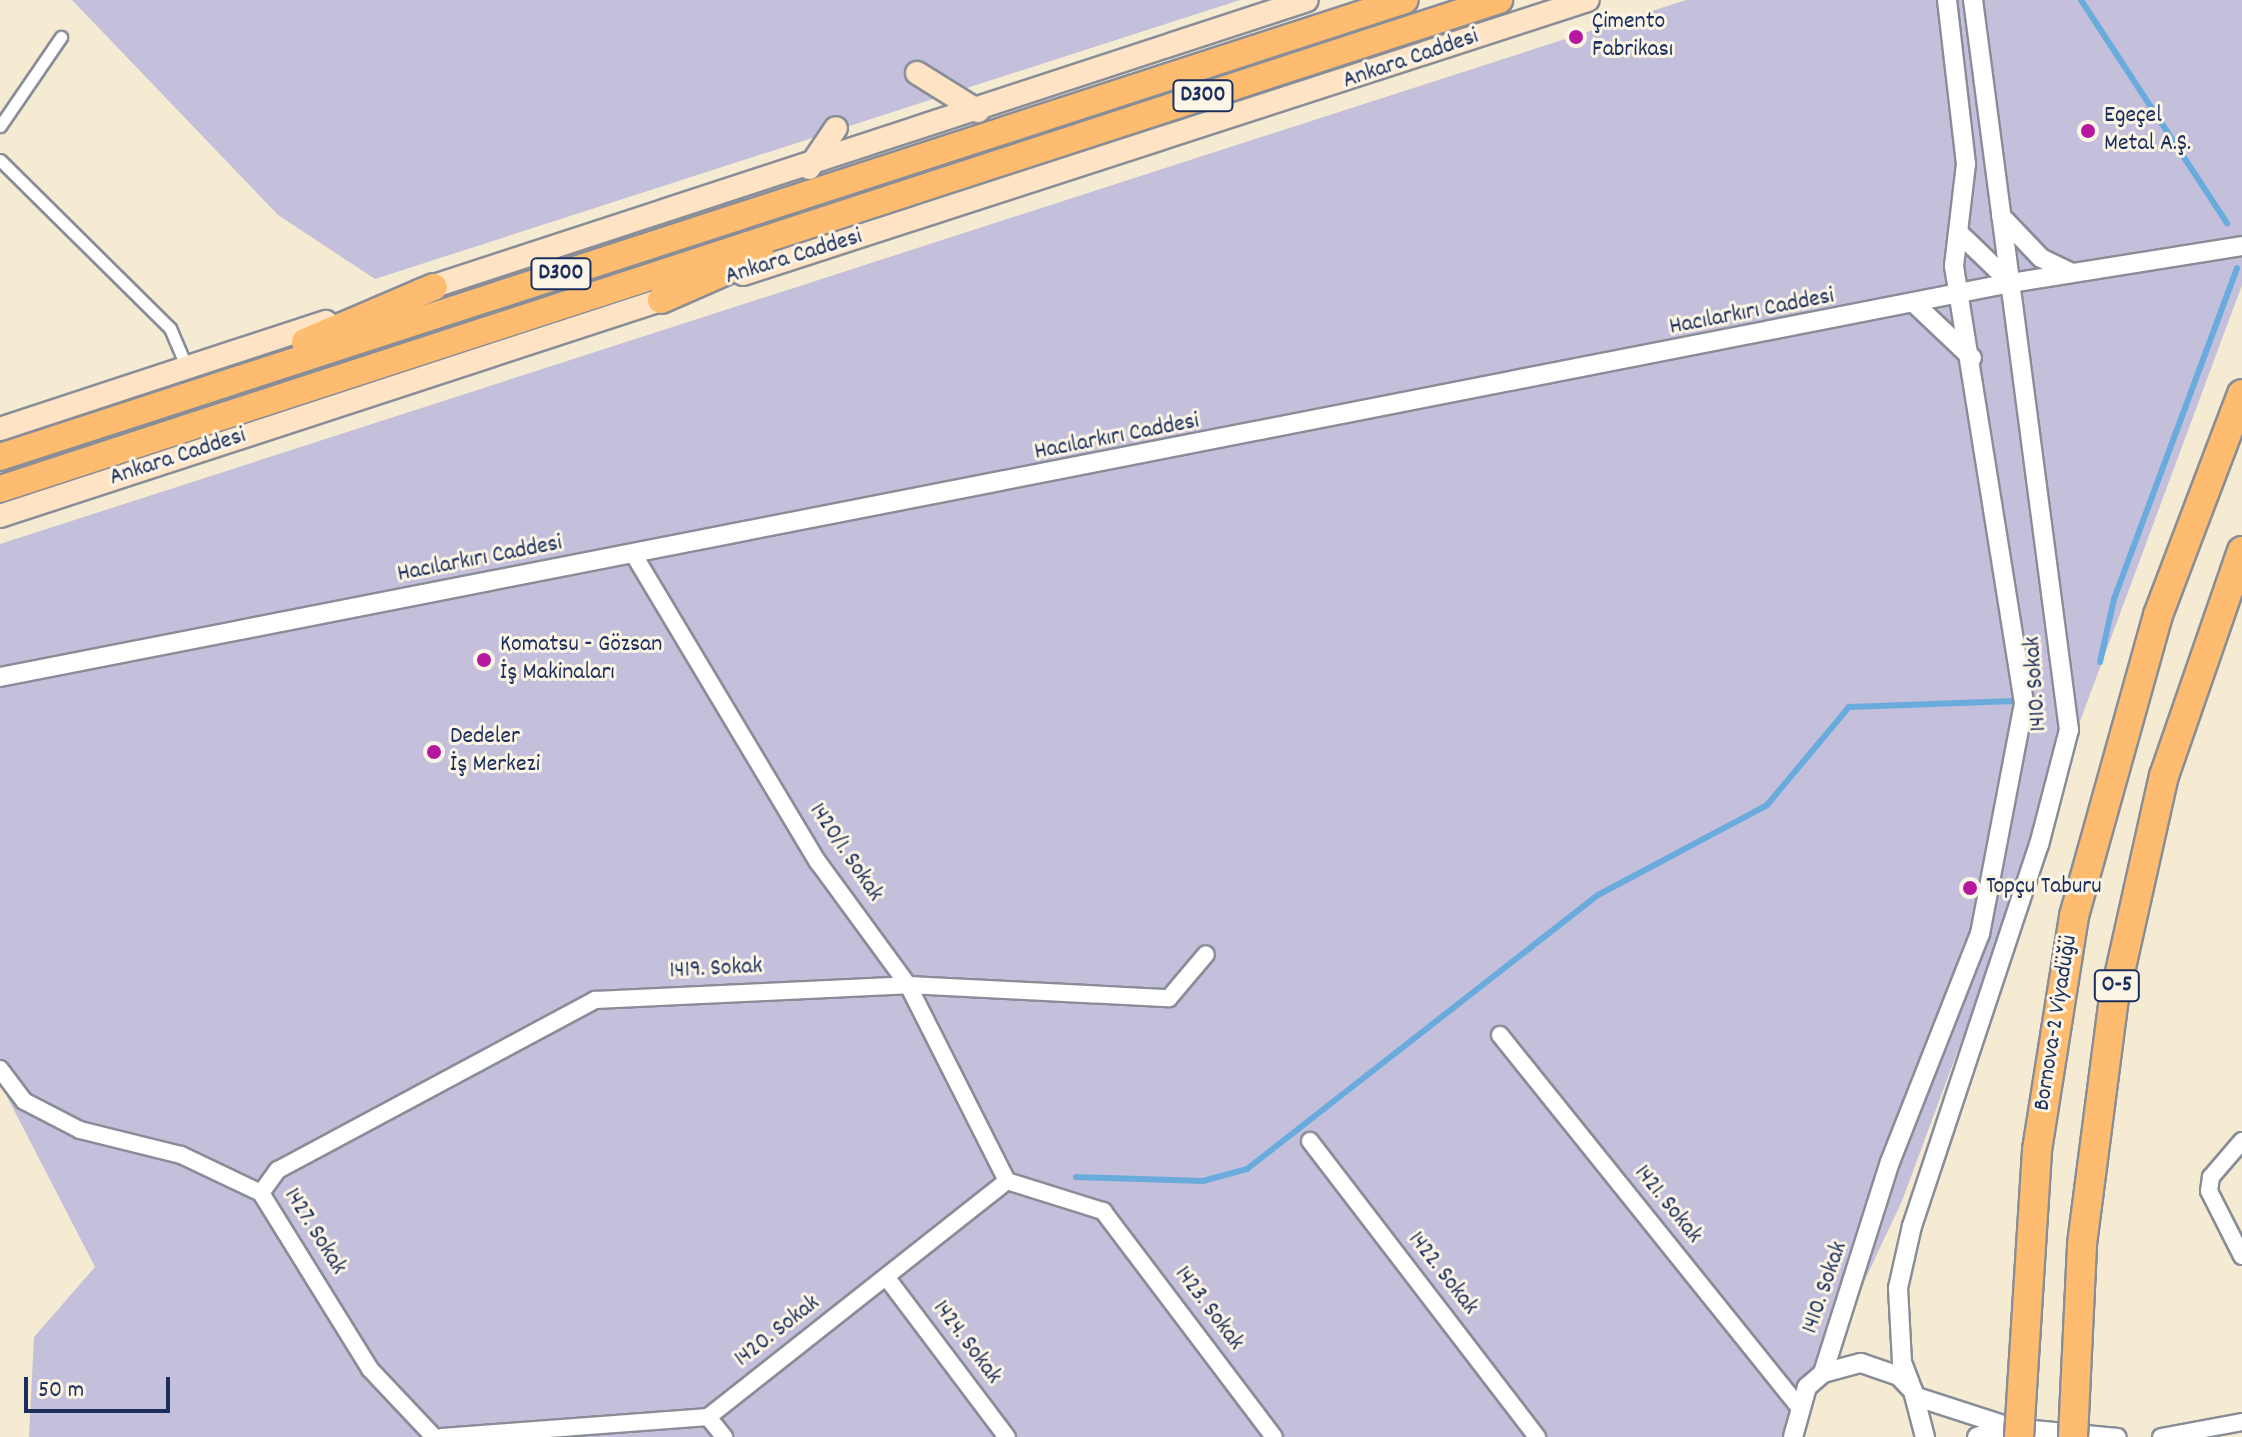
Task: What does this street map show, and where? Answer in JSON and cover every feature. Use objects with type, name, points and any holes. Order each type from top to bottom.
[{"type":"highway","name":"D300","points":[[0,457],[1405,0]]},
{"type":"highway","name":"Ankara Caddesi","points":[[0,489],[1499,0]]},
{"type":"highway","points":[[661,300],[908,193]]},
{"type":"highway","points":[[150,408],[434,287]]},
{"type":"highway","name":"Bornova-2 Viyadüğü","points":[[2013,1432],[2037,1150],[2074,916],[2158,615],[2242,394]]},
{"type":"highway","name":"O-5","points":[[2073,1437],[2082,1244],[2114,999],[2164,776],[2242,551]]},
{"type":"main road","points":[[0,429],[809,168],[1307,0]]},
{"type":"main road","name":"Ankara Caddesi","points":[[0,516],[1588,0]]},
{"type":"main road","points":[[917,73],[978,111]]},
{"type":"main road","points":[[809,168],[836,128]]},
{"type":"street","name":"1410. Sokak","points":[[1823,1373],[1890,1162],[1980,934],[2024,703],[1963,296],[1954,266],[1966,164],[1947,0]]},
{"type":"street","name":"1410. Sokak","points":[[1925,1437],[1915,1394],[1902,1362],[1898,1288],[1912,1226],[2039,845],[2069,730],[1973,0]]},
{"type":"street","points":[[0,126],[61,37]]},
{"type":"street","points":[[0,160],[170,328],[187,368]]},
{"type":"street","points":[[2001,216],[2041,258],[2072,273]]},
{"type":"street","points":[[1959,233],[2011,283]]},
{"type":"street","name":"Hacılarkırı Caddesi","points":[[0,677],[1963,296],[2011,283],[2242,246]]},
{"type":"street","points":[[1916,305],[1972,359]]},
{"type":"street","name":"1420/1. Sokak","points":[[634,555],[818,862],[908,985],[1007,1181]]},
{"type":"street","name":"1419. Sokak","points":[[261,1193],[278,1170],[595,1000],[908,985],[1169,998],[1206,954]]},
{"type":"street","name":"1421. Sokak","points":[[1500,1035],[1797,1404]]},
{"type":"street","name":"1427. Sokak","points":[[0,1069],[6,1088],[24,1101],[80,1130],[181,1155],[261,1193],[370,1369],[434,1437]]},
{"type":"street","name":"1422. Sokak","points":[[1310,1141],[1537,1437]]},
{"type":"street","points":[[2242,1141],[2209,1191],[2242,1256]]},
{"type":"street","name":"1423. Sokak","points":[[1007,1181],[1103,1211],[1274,1437]]},
{"type":"street","name":"1420. Sokak","points":[[708,1417],[1007,1181]]},
{"type":"street","name":"1424. Sokak","points":[[887,1278],[1007,1437]]},
{"type":"street","points":[[1789,1433],[1797,1404],[1823,1373],[1861,1363],[1899,1376],[1915,1394],[2013,1432]]},
{"type":"street","points":[[442,1437],[708,1417],[724,1437]]},
{"type":"street","points":[[2161,1437],[2242,1422]]},
{"type":"street","points":[[1977,1437],[2013,1432],[2118,1437]]},
{"type":"shaded area","points":[[72,0],[1240,0],[375,279],[278,215]]},
{"type":"shaded area","points":[[1686,0],[2242,0],[2242,285],[1902,1201],[1791,1437],[29,1437],[34,1337],[95,1267],[0,1083],[0,544]]},
{"type":"waterway","points":[[2081,0],[2227,223]]},
{"type":"waterway","points":[[2100,662],[2114,599],[2237,268]]},
{"type":"waterway","points":[[1076,1177],[1203,1181],[1247,1169],[1598,895],[1767,805],[1849,707],[2015,701]]},
{"type":"place","name":"Çimento Fabrikası","points":[[1576,37]]},
{"type":"place","name":"Egeçel Metal A.Ş.","points":[[2088,131]]},
{"type":"place","name":"Komatsu - Gözsan İş Makinaları","points":[[484,660]]},
{"type":"place","name":"Dedeler İş Merkezi","points":[[434,752]]},
{"type":"place","name":"Topçu Taburu","points":[[1970,888]]}]
